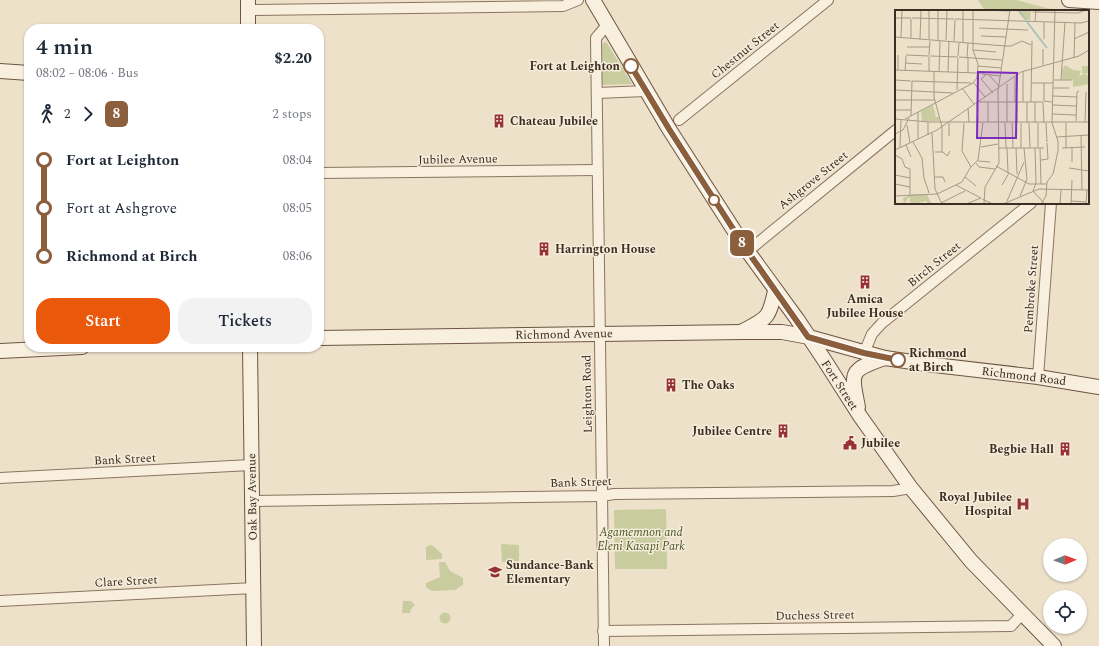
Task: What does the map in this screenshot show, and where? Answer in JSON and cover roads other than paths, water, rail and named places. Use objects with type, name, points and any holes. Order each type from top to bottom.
[{"type":"main road","name":"Fort Street","points":[[593,0],[669,129],[748,251],[775,291],[797,319],[860,416],[911,488],[971,561],[1054,646]]},
{"type":"main road","points":[[1075,0],[1099,2]]},
{"type":"main road","points":[[248,5],[248,24]]},
{"type":"main road","points":[[0,71],[24,73]]},
{"type":"main road","points":[[742,332],[764,320],[769,315],[775,291]]},
{"type":"main road","name":"Richmond Avenue","points":[[324,338],[742,332],[782,332],[808,337]]},
{"type":"main road","name":"Richmond Road","points":[[808,337],[885,358],[1099,387]]},
{"type":"main road","points":[[0,351],[24,350]]},
{"type":"main road","name":"Oak Bay Avenue","points":[[250,352],[254,646]]},
{"type":"main road","points":[[860,416],[854,387],[854,378],[857,370],[866,364],[885,358]]},
{"type":"street","points":[[248,5],[563,6],[578,0]]},
{"type":"street","name":"Chestnut Street","points":[[679,120],[828,0]]},
{"type":"street","name":"Leighton Road","points":[[604,646],[596,38],[607,25]]},
{"type":"street","points":[[597,93],[646,91]]},
{"type":"street","name":"Ashgrove Street","points":[[748,251],[895,131]]},
{"type":"street","name":"Jubilee Avenue","points":[[324,173],[597,170]]},
{"type":"street","name":"Birch Street","points":[[864,353],[872,334],[882,323],[1030,204]]},
{"type":"street","name":"Pembroke Street","points":[[1038,378],[1051,204]]},
{"type":"street","name":"Bank Street","points":[[0,478],[251,465]]},
{"type":"street","name":"Bank Street","points":[[252,501],[602,496],[614,494],[893,490],[911,488]]},
{"type":"street","name":"Clare Street","points":[[0,600],[254,588]]},
{"type":"street","name":"Duchess Street","points":[[603,631],[1011,626],[1022,614]]},
{"type":"place","name":"Fort at Leighton","points":[[631,66]]},
{"type":"place","name":"Chateau Jubilee","points":[[499,121]]},
{"type":"place","name":"Harrington House","points":[[544,249]]},
{"type":"place","name":"Amica Jubilee House","points":[[865,282]]},
{"type":"place","name":"Richmond at Birch","points":[[898,360]]},
{"type":"place","name":"The Oaks","points":[[671,385]]},
{"type":"place","name":"Jubilee Centre","points":[[783,431]]},
{"type":"place","name":"Jubilee","points":[[850,443]]},
{"type":"place","name":"Begbie Hall","points":[[1065,449]]},
{"type":"place","name":"Royal Jubilee Hospital","points":[[1023,504]]},
{"type":"place","name":"Sundance-Bank Elementary","points":[[495,572]]},
{"type":"park label","name":"Agamemnon and Eleni Kasapi Park","points":[[641,539]]}]
